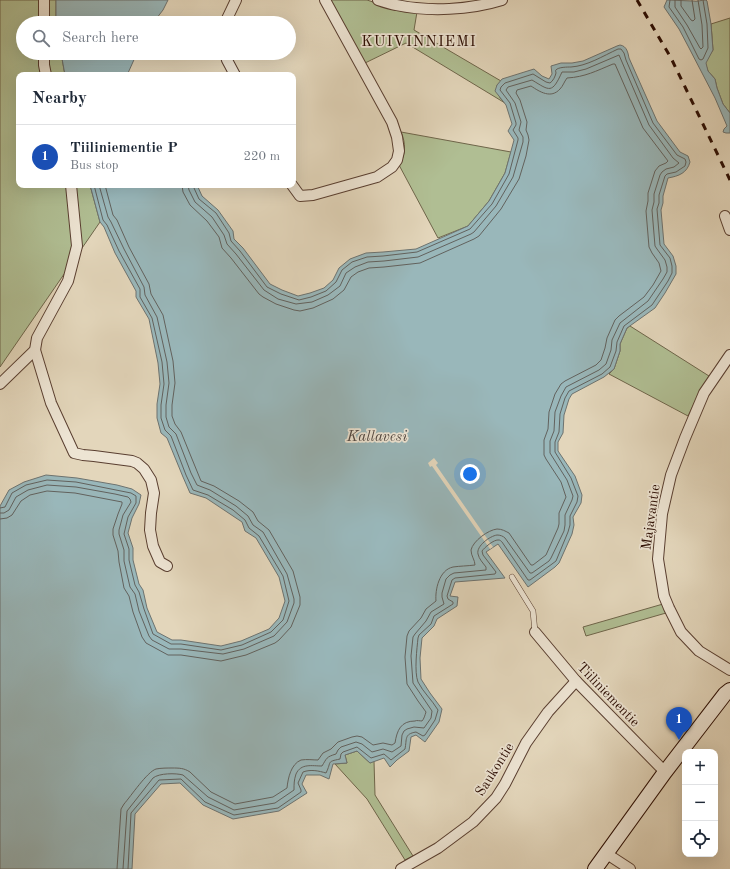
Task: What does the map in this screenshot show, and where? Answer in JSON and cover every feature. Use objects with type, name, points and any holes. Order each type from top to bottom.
[{"type":"street","points":[[44,0],[44,16]]},
{"type":"street","points":[[229,16],[236,0]]},
{"type":"street","points":[[294,188],[300,196],[313,195],[376,177],[392,167],[397,160],[399,151],[397,136],[392,122],[325,0]]},
{"type":"street","points":[[378,0],[396,5],[425,9],[456,8],[492,3],[502,0]]},
{"type":"street","points":[[44,60],[45,72]]},
{"type":"street","points":[[227,60],[233,72]]},
{"type":"street","points":[[71,188],[77,246],[68,281],[37,338],[35,350],[51,404],[74,453],[123,461],[132,461],[144,469],[151,480],[154,493],[150,530],[153,546],[160,562],[167,566]]},
{"type":"street","points":[[725,216],[730,230]]},
{"type":"street","points":[[0,384],[35,350]]},
{"type":"street","name":"Majavantie","points":[[730,355],[704,393],[671,475],[662,514],[658,560],[664,596],[682,632],[699,651],[730,670]]},
{"type":"street","name":"Tiiliniementie","points":[[535,632],[576,681],[665,772]]},
{"type":"street","name":"Saukontie","points":[[400,869],[444,844],[473,822],[496,798],[526,743],[548,712],[576,681]]},
{"type":"street","points":[[596,869],[665,772],[725,694],[730,690]]},
{"type":"street","points":[[607,854],[630,869]]},
{"type":"lane","points":[[512,577],[533,611],[535,632]]},
{"type":"green space","points":[[0,0],[56,0],[56,16],[16,16],[16,60],[62,60],[64,72],[16,72],[16,188],[91,188],[100,222],[0,367]]},
{"type":"green space","points":[[328,0],[367,0],[417,12],[414,30],[501,81],[497,85],[500,98],[505,103],[406,43],[363,64]]},
{"type":"green space","points":[[730,18],[730,113],[723,104],[715,79],[708,71],[705,62],[713,50],[711,24]]},
{"type":"green space","points":[[401,132],[511,152],[505,173],[489,201],[468,226],[438,238],[399,165],[403,157],[404,149],[404,140]]},
{"type":"green space","points":[[630,326],[709,376],[688,416],[609,374],[614,369],[620,351],[620,344],[627,328]]},
{"type":"green space","points":[[663,604],[666,613],[586,636],[583,627]]},
{"type":"green space","points":[[357,751],[370,763],[374,761],[375,795],[413,856],[405,860],[367,799],[335,764],[347,763],[345,755]]},
{"type":"water","points":[[56,0],[168,0],[158,16],[56,16]]},
{"type":"water","points":[[667,0],[707,1],[713,50],[706,63],[708,71],[715,79],[723,104],[730,113],[730,133],[723,132],[727,126],[715,98],[679,29],[664,7]]},
{"type":"water","name":"Kallavesi","points":[[620,45],[624,47],[627,50],[629,58],[657,121],[680,152],[688,156],[690,162],[685,171],[668,178],[661,210],[664,244],[673,256],[676,266],[676,274],[655,308],[627,328],[620,344],[620,351],[614,369],[604,377],[572,394],[569,399],[564,415],[563,433],[558,442],[558,451],[575,476],[582,495],[581,503],[573,517],[574,525],[572,534],[559,563],[528,587],[498,544],[486,552],[505,578],[455,582],[450,596],[458,597],[457,606],[437,619],[434,626],[422,638],[420,658],[421,679],[442,709],[439,722],[425,742],[416,735],[411,737],[409,751],[390,767],[384,758],[370,763],[357,751],[345,755],[347,763],[333,764],[329,779],[320,775],[306,775],[302,784],[307,793],[279,811],[233,819],[203,805],[180,783],[161,784],[135,814],[132,869],[0,869],[0,506],[9,490],[24,482],[46,475],[77,478],[117,485],[132,489],[141,495],[128,533],[133,548],[133,560],[147,608],[157,632],[172,640],[221,646],[241,641],[269,629],[279,618],[285,601],[279,577],[256,538],[245,531],[242,522],[206,498],[190,493],[167,438],[161,433],[157,418],[157,404],[160,384],[158,363],[149,319],[136,297],[136,291],[115,253],[104,227],[100,222],[91,188],[198,188],[202,196],[218,210],[233,231],[234,239],[243,248],[270,284],[298,296],[310,293],[324,288],[333,280],[339,268],[350,259],[366,253],[416,249],[468,226],[489,201],[505,173],[514,140],[508,131],[512,124],[506,105],[495,91],[497,85],[502,79],[534,69],[542,76],[549,79],[552,74],[551,66],[561,63],[583,61]]},
{"type":"water","points":[[62,60],[134,60],[128,72],[64,72]]},
{"type":"pier","points":[[434,458],[438,463],[436,465],[493,547],[490,549],[432,466],[430,467],[428,463]]},
{"type":"railway","points":[[637,0],[671,58],[730,180]]},
{"type":"place","name":"Tiiliniementie P","points":[[679,740]]},
{"type":"district","name":"KUIVINNIEMI","points":[[419,41]]}]
